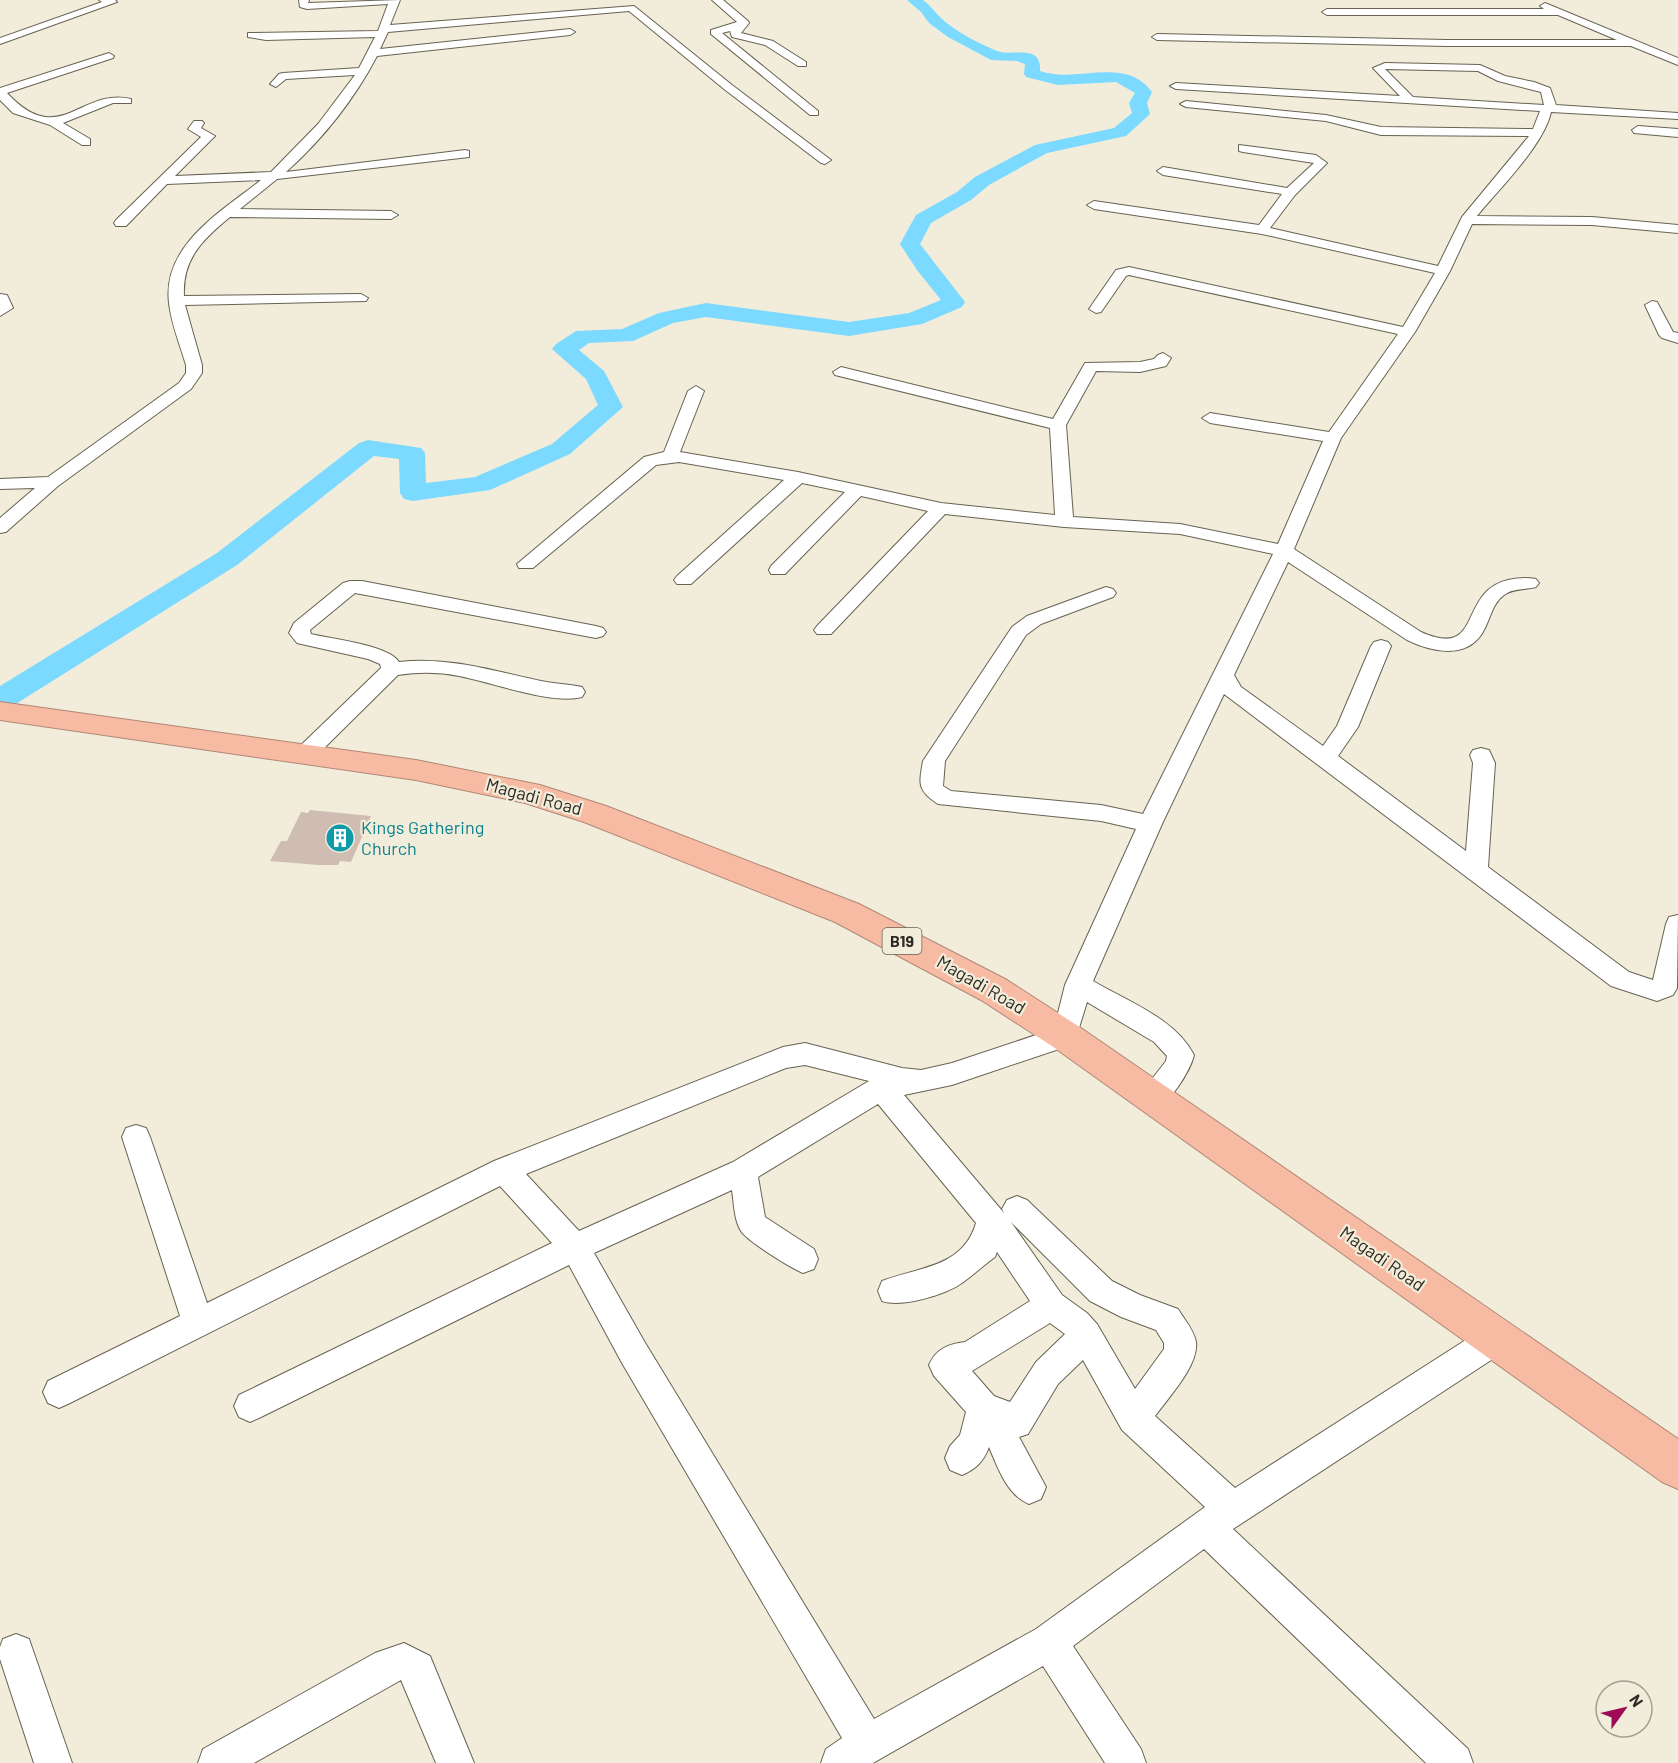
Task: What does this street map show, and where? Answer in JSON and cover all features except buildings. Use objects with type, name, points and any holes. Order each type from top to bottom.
[{"type":"highway","name":"Magadi Road","points":[[0,711],[416,770],[518,791],[595,814],[847,913],[994,990],[1065,1036],[1277,1187],[1678,1466]]},
{"type":"street","points":[[0,41],[112,2],[104,0]]},
{"type":"street","points":[[0,528],[52,482],[185,386],[194,373],[194,365],[175,301],[177,273],[181,260],[226,213],[274,175],[313,138],[368,61],[395,7],[307,6],[303,5],[304,0]]},
{"type":"street","points":[[717,0],[744,23]]},
{"type":"street","points":[[1386,0],[1408,12]]},
{"type":"street","points":[[1529,0],[1678,62]]},
{"type":"street","points":[[252,34],[266,38],[382,32],[631,8],[719,80],[825,160]]},
{"type":"street","points":[[1327,12],[1560,12]]},
{"type":"street","points":[[744,23],[735,30],[736,35],[769,43],[802,64]]},
{"type":"street","points":[[744,23],[717,29],[715,32],[814,113]]},
{"type":"street","points":[[276,84],[281,77],[286,75],[570,32]]},
{"type":"street","points":[[1157,38],[1635,44]]},
{"type":"street","points":[[368,61],[497,49]]},
{"type":"street","points":[[86,142],[54,123],[17,111],[0,92],[109,56]]},
{"type":"street","points":[[250,1406],[575,1247],[743,1171],[881,1088],[952,1074],[1065,1036],[1078,985],[1150,824],[1284,551],[1333,438],[1407,332],[1443,271],[1467,220],[1531,143],[1546,120],[1546,90],[1530,84],[1502,79],[1480,68],[1385,66],[1378,68],[1409,99]]},
{"type":"street","points":[[1176,86],[1349,98],[1409,99],[1546,120]]},
{"type":"street","points":[[54,123],[112,99],[128,101]]},
{"type":"street","points":[[1186,104],[1326,118],[1381,131],[1546,120],[1678,116]]},
{"type":"street","points":[[121,223],[209,136],[194,129],[198,123]]},
{"type":"street","points":[[1622,129],[1678,133]]},
{"type":"street","points":[[1243,148],[1321,163],[1290,192],[1262,230]]},
{"type":"street","points":[[163,180],[338,171],[465,154]]},
{"type":"street","points":[[1163,171],[1290,192]]},
{"type":"street","points":[[1094,205],[1262,230],[1443,271]]},
{"type":"street","points":[[226,213],[391,215]]},
{"type":"street","points":[[1467,220],[1592,221],[1674,229],[1678,244]]},
{"type":"street","points":[[1096,309],[1121,273],[1129,271],[1407,332]]},
{"type":"street","points":[[175,301],[361,298]]},
{"type":"street","points":[[1652,305],[1667,335],[1678,338]]},
{"type":"street","points":[[1064,522],[1058,425],[1093,364],[1140,367],[1160,363],[1162,358]]},
{"type":"street","points":[[841,372],[1058,425]]},
{"type":"street","points":[[670,457],[696,391]]},
{"type":"street","points":[[1210,418],[1333,438]]},
{"type":"street","points":[[526,564],[650,461],[670,457],[798,477],[941,508],[1064,522],[1180,529],[1284,551],[1414,636],[1424,641],[1448,646],[1468,639],[1474,633],[1485,603],[1499,589],[1529,583]]},
{"type":"street","points":[[684,580],[798,477]]},
{"type":"street","points":[[0,484],[52,482]]},
{"type":"street","points":[[778,570],[856,491]]},
{"type":"street","points":[[824,630],[941,508]]},
{"type":"street","points":[[392,669],[388,660],[374,654],[304,639],[299,633],[301,627],[353,586],[596,632]]},
{"type":"street","points":[[1106,593],[1034,620],[1019,631],[934,761],[931,781],[933,790],[946,798],[1101,813],[1150,824]]},
{"type":"street","points":[[1326,758],[1347,728],[1381,646]]},
{"type":"street","points":[[305,754],[392,669],[416,666],[456,669],[545,689],[575,692]]},
{"type":"street","points":[[1223,674],[1233,691],[1620,979],[1658,991],[1664,988],[1678,924]]},
{"type":"street","points":[[1476,872],[1484,763],[1481,755]]},
{"type":"street","points":[[1078,985],[1163,1034],[1175,1045],[1181,1055],[1178,1066],[1152,1097]]},
{"type":"street","points":[[59,1392],[504,1170],[783,1058],[805,1054],[902,1079],[921,1081]]},
{"type":"street","points":[[881,1088],[1005,1215],[1101,1291],[1132,1307],[1167,1319],[1180,1340],[1180,1353],[1134,1418]]},
{"type":"street","points":[[136,1137],[198,1323]]},
{"type":"street","points":[[504,1170],[575,1247],[854,1754],[1049,1642],[1220,1518],[1497,1338]]},
{"type":"street","points":[[743,1171],[752,1224],[803,1259]]},
{"type":"street","points":[[893,1291],[922,1285],[949,1275],[984,1247],[1005,1215]]},
{"type":"street","points":[[1005,1215],[1051,1305],[1081,1329],[1134,1418],[1220,1518],[1454,1763]]},
{"type":"street","points":[[983,1407],[1016,1422],[1047,1373],[1081,1329],[1101,1291]]},
{"type":"street","points":[[1029,1487],[1011,1458],[999,1430],[983,1407],[945,1365],[954,1359],[970,1357],[1051,1305]]},
{"type":"street","points":[[962,1458],[974,1444],[983,1407]]},
{"type":"street","points":[[1049,1642],[1127,1763]]},
{"type":"street","points":[[16,1652],[53,1763]]},
{"type":"street","points":[[217,1763],[388,1666],[404,1661],[417,1669],[455,1763]]},
{"type":"waterway","points":[[0,700],[227,559],[368,448],[412,453],[413,493],[481,484],[561,449],[611,407],[596,376],[564,349],[584,336],[625,336],[667,318],[706,310],[849,329],[914,319],[954,302],[924,266],[910,244],[923,219],[964,196],[982,181],[1041,149],[1120,132],[1141,114],[1138,103],[1144,92],[1129,81],[1118,77],[1058,80],[1045,79],[1032,74],[1033,62],[1019,56],[997,57],[953,34],[934,20],[926,9],[914,0]]},
{"type":"place","name":"Kings Gathering Church","points":[[340,838]]}]
